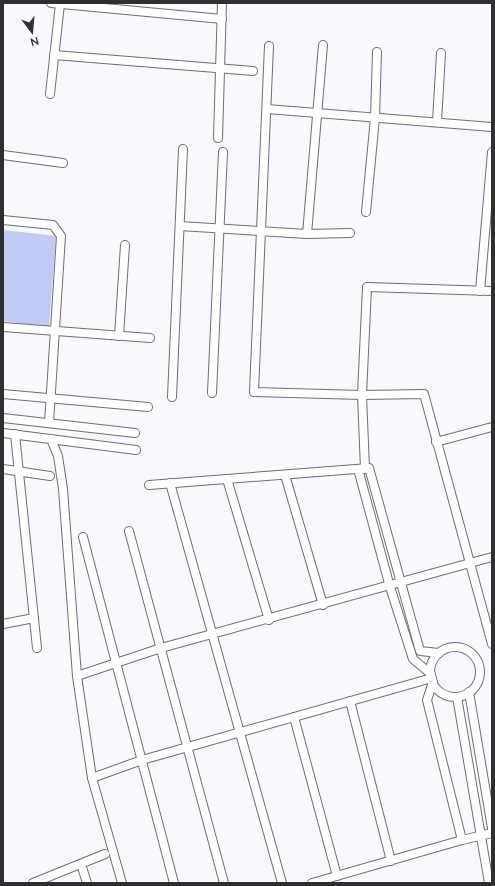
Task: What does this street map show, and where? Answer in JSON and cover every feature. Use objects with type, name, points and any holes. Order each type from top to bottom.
[{"type":"street","points":[[50,94],[54,56],[56,3],[222,19]]},
{"type":"street","points":[[218,138],[222,3]]},
{"type":"street","points":[[307,234],[323,45]]},
{"type":"street","points":[[269,46],[254,392],[362,395],[424,394],[492,644]]},
{"type":"street","points":[[366,212],[375,118],[377,52]]},
{"type":"street","points":[[437,122],[441,53]]},
{"type":"street","points":[[54,56],[253,71]]},
{"type":"street","points":[[267,109],[492,127]]},
{"type":"street","points":[[172,397],[183,149]]},
{"type":"street","points":[[212,393],[223,152]]},
{"type":"street","points":[[480,291],[492,152]]},
{"type":"street","points":[[3,155],[63,163]]},
{"type":"street","points":[[3,220],[53,225],[61,236],[49,423]]},
{"type":"street","points":[[180,226],[307,234],[350,233]]},
{"type":"street","points":[[119,336],[125,245]]},
{"type":"street","points":[[462,840],[427,700],[432,678],[433,660],[439,653],[446,649],[455,647],[465,648],[472,653],[480,668],[478,683],[469,692],[457,697],[448,696],[438,689],[432,678],[413,659],[390,587],[362,469],[362,395],[367,287],[492,291]]},
{"type":"street","points":[[3,327],[150,338]]},
{"type":"street","points":[[3,394],[148,407]]},
{"type":"street","points":[[3,418],[135,433]]},
{"type":"street","points":[[436,442],[492,427]]},
{"type":"street","points":[[3,433],[136,450]]},
{"type":"street","points":[[15,434],[37,648]]},
{"type":"street","points":[[51,439],[58,456],[63,489],[77,676],[92,778],[122,883]]},
{"type":"street","points":[[149,485],[369,468],[400,584],[420,651],[439,653]]},
{"type":"street","points":[[3,469],[50,476]]},
{"type":"street","points":[[285,474],[323,605]]},
{"type":"street","points":[[227,479],[269,620]]},
{"type":"street","points":[[170,483],[282,883]]},
{"type":"street","points":[[129,531],[224,883]]},
{"type":"street","points":[[83,537],[174,883]]},
{"type":"street","points":[[77,676],[161,648],[390,587],[492,557]]},
{"type":"street","points":[[3,624],[34,618]]},
{"type":"street","points":[[92,778],[142,760],[432,678]]},
{"type":"street","points":[[469,692],[492,828]]},
{"type":"street","points":[[457,697],[489,883]]},
{"type":"street","points":[[350,701],[391,861]]},
{"type":"street","points":[[294,717],[337,876]]},
{"type":"street","points":[[312,883],[462,840],[492,833]]},
{"type":"street","points":[[33,883],[104,854]]},
{"type":"street","points":[[81,864],[87,883]]},
{"type":"shaded area","points":[[3,230],[56,236],[49,327],[3,321]]}]
